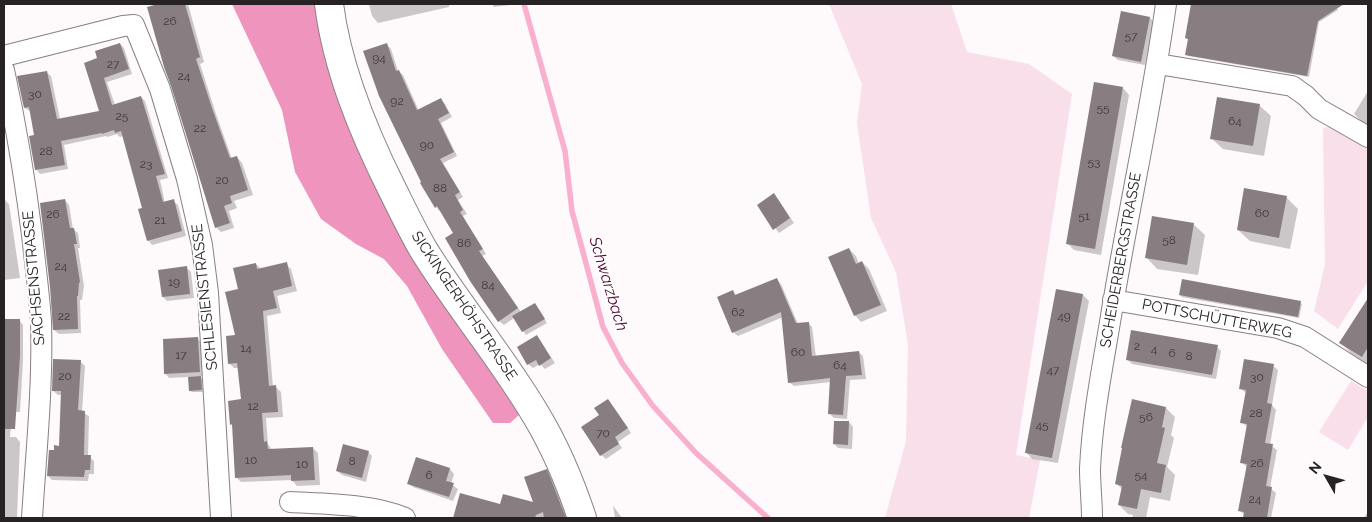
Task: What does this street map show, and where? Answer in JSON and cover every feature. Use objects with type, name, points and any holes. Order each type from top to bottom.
[{"type":"main road","name":"SICKINGERHÖHSTRASSE","points":[[329,4],[340,60],[379,163],[423,249],[537,416],[555,449],[570,483],[582,518]]},
{"type":"street","name":"SCHEIDERBERGSTRASSE","points":[[1092,518],[1090,470],[1092,437],[1113,300],[1158,64],[1166,4]]},
{"type":"street","name":"SCHLESIENSTRASSE","points":[[4,56],[122,26],[134,25],[160,89],[189,187],[202,245],[208,293],[221,518]]},
{"type":"street","points":[[1158,64],[1292,86],[1306,96],[1319,110],[1368,138]]},
{"type":"street","name":"SACHSENSTRASSE","points":[[4,70],[14,114],[27,194],[41,322],[40,390],[32,518]]},
{"type":"street","name":"POTTSCHÜTTERWEG","points":[[1113,300],[1278,328],[1305,336],[1368,377]]},
{"type":"street","points":[[290,502],[374,510],[405,518]]},
{"type":"shaded area","points":[[232,4],[316,4],[330,56],[519,415],[510,423],[493,423],[442,349],[407,286],[384,259],[356,244],[321,219],[295,172],[282,110]]},
{"type":"shaded area","points":[[829,4],[951,4],[967,52],[1029,64],[1072,94],[1016,455],[1040,460],[1029,518],[885,518],[906,441],[908,344],[896,272],[871,218],[857,123],[862,84]]},
{"type":"shaded area","points":[[1338,125],[1368,149],[1368,281],[1338,329],[1314,311],[1325,265],[1323,128]]},
{"type":"shaded area","points":[[1351,381],[1368,391],[1368,417],[1348,450],[1319,432]]},
{"type":"building","points":[[158,4],[185,4],[200,57],[196,59],[212,108],[230,158],[237,156],[248,190],[230,196],[232,203],[224,206],[230,223],[215,228],[147,7]]},
{"type":"building","points":[[1191,4],[1344,4],[1318,21],[1307,76],[1185,55],[1188,39],[1185,38]]},
{"type":"building","points":[[1121,11],[1150,17],[1141,62],[1112,56]]},
{"type":"building","points":[[120,43],[129,69],[104,78],[112,105],[141,96],[165,174],[156,176],[163,202],[174,199],[182,231],[147,241],[138,209],[142,208],[121,131],[115,133],[114,130],[61,141],[65,165],[35,170],[29,136],[34,135],[29,107],[24,108],[17,76],[47,71],[57,119],[99,111],[84,63],[97,58],[95,51]]},
{"type":"building","points":[[387,43],[396,71],[399,70],[417,110],[441,98],[449,113],[438,119],[454,152],[440,159],[460,192],[455,195],[463,210],[460,212],[483,249],[479,251],[518,308],[498,322],[470,281],[445,238],[453,233],[437,206],[435,208],[420,183],[379,96],[363,51]]},
{"type":"building","points":[[1094,82],[1123,87],[1095,249],[1066,244]]},
{"type":"building","points":[[1217,97],[1260,104],[1253,146],[1210,139]]},
{"type":"building","points":[[1244,188],[1287,196],[1279,238],[1237,230]]},
{"type":"building","points":[[774,193],[790,218],[773,230],[757,205]]},
{"type":"building","points":[[65,199],[70,228],[74,228],[77,244],[74,244],[80,282],[77,296],[78,329],[53,330],[40,203]]},
{"type":"building","points":[[1152,216],[1194,223],[1187,265],[1145,258]]},
{"type":"building","points":[[849,248],[856,264],[862,261],[881,305],[854,316],[828,257]]},
{"type":"building","points":[[287,262],[292,286],[273,291],[277,308],[263,311],[269,386],[276,385],[278,412],[262,413],[264,442],[267,441],[268,449],[313,447],[315,480],[291,481],[291,475],[235,478],[232,424],[230,425],[228,401],[241,399],[237,363],[228,364],[226,336],[235,335],[225,292],[238,289],[233,268],[256,263],[257,269]]},
{"type":"building","points":[[187,266],[190,294],[162,297],[158,270]]},
{"type":"building","points":[[777,278],[796,323],[809,322],[812,356],[859,351],[862,375],[846,376],[843,415],[828,414],[830,378],[788,383],[781,312],[732,333],[717,297],[733,290],[735,295]]},
{"type":"building","points":[[1182,279],[1301,301],[1298,317],[1179,295]]},
{"type":"building","points":[[1056,289],[1083,294],[1052,458],[1025,453]]},
{"type":"building","points":[[1368,298],[1368,347],[1362,357],[1339,343]]},
{"type":"building","points":[[535,303],[545,319],[522,332],[512,316]]},
{"type":"building","points":[[4,319],[20,319],[20,356],[15,429],[4,429]]},
{"type":"building","points":[[1131,330],[1218,345],[1212,375],[1126,360]]},
{"type":"building","points":[[537,335],[551,358],[539,366],[536,360],[527,365],[517,347]]},
{"type":"building","points":[[198,337],[200,372],[164,374],[163,339]]},
{"type":"building","points":[[53,359],[81,360],[78,410],[85,411],[84,455],[91,455],[90,470],[85,470],[84,477],[47,476],[49,450],[54,450],[54,445],[59,446],[61,391],[52,391]]},
{"type":"building","points":[[1244,359],[1274,364],[1267,403],[1272,404],[1265,443],[1273,444],[1266,486],[1272,487],[1267,518],[1243,518],[1244,512],[1238,511],[1247,464],[1240,463],[1247,424],[1240,423],[1246,390],[1239,389]]},
{"type":"building","points":[[201,376],[202,390],[189,391],[188,377]]},
{"type":"building","points":[[608,399],[628,428],[615,437],[619,444],[600,456],[581,427],[599,415],[594,408]]},
{"type":"building","points":[[1132,399],[1166,407],[1162,427],[1165,428],[1157,463],[1166,465],[1161,493],[1141,489],[1137,509],[1118,505],[1122,486],[1115,484]]},
{"type":"building","points":[[834,421],[849,421],[848,445],[833,444]]},
{"type":"building","points":[[343,444],[369,451],[362,478],[336,471]]},
{"type":"building","points":[[416,457],[450,468],[446,481],[454,483],[449,497],[407,484]]},
{"type":"building","points":[[547,469],[566,518],[544,518],[543,512],[536,515],[535,518],[453,518],[460,493],[500,504],[503,494],[533,502],[524,477]]},
{"type":"waterway","name":"Schwarzbach","points":[[524,4],[565,151],[572,211],[603,327],[622,363],[653,406],[696,453],[768,518]]}]
